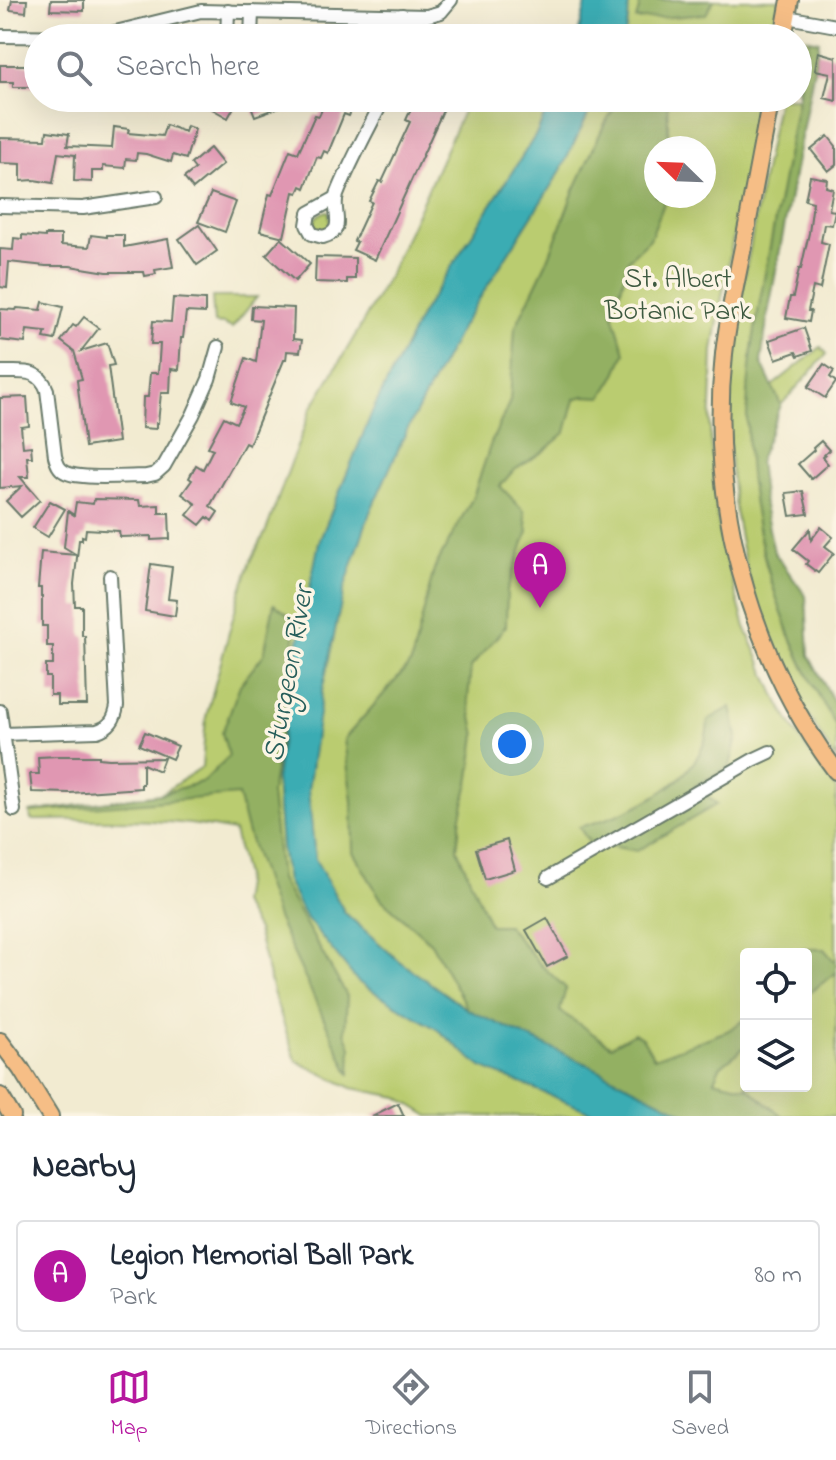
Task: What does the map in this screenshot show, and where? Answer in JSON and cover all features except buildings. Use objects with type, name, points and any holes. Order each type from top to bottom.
[{"type":"main road","points":[[768,112],[724,353],[721,429],[725,491],[738,564],[768,654],[786,692],[836,771]]},
{"type":"main road","points":[[0,1041],[50,1116]]},
{"type":"street","points":[[148,24],[201,11],[252,12],[290,6],[433,15],[444,9],[451,0]]},
{"type":"street","points":[[788,8],[836,26]]},
{"type":"street","points":[[228,11],[228,24]]},
{"type":"street","points":[[252,12],[252,24]]},
{"type":"street","points":[[401,24],[402,15]]},
{"type":"street","points":[[0,36],[24,36]]},
{"type":"street","points":[[336,198],[377,112]]},
{"type":"street","points":[[0,206],[83,208],[156,197]]},
{"type":"street","points":[[0,372],[33,374],[43,380],[56,462],[62,471],[77,476],[146,476],[156,474],[164,466],[193,415],[209,379],[218,347]]},
{"type":"street","points":[[3,734],[97,731],[111,723],[117,706],[110,576]]},
{"type":"street","points":[[0,711],[14,810]]},
{"type":"street","points":[[548,878],[770,752]]},
{"type":"green space","points":[[629,0],[779,0],[775,24],[627,24]]},
{"type":"green space","points":[[641,0],[714,0],[706,14],[636,20]]},
{"type":"green space","points":[[812,40],[819,41],[812,78]]},
{"type":"green space","points":[[463,112],[546,112],[537,133],[422,313],[373,410],[319,542],[276,779],[287,881],[358,982],[438,1030],[481,1067],[601,1116],[429,1116],[398,1097],[352,1088],[296,1061],[257,930],[241,903],[245,877],[234,831],[158,821],[31,820],[30,812],[161,794],[202,767],[206,717],[251,561],[266,531],[311,409],[391,271]]},
{"type":"green space","name":"St. Albert Botanic Park","points":[[589,112],[757,112],[713,350],[710,433],[720,537],[745,627],[779,704],[836,789],[836,1116],[690,1116],[468,1010],[399,961],[345,913],[315,859],[308,790],[322,691],[344,589],[370,512],[406,432],[462,326],[561,170]]},
{"type":"green space","points":[[612,112],[668,112],[669,136],[644,136],[644,208],[662,208],[650,239],[629,259],[618,300],[612,310],[625,353],[615,376],[602,397],[575,399],[566,432],[513,471],[500,486],[524,511],[528,531],[507,591],[506,626],[471,667],[468,699],[476,735],[457,849],[490,925],[507,925],[541,965],[566,988],[560,1011],[611,1046],[634,1033],[643,1039],[654,1058],[727,1031],[740,1023],[740,1051],[720,1067],[714,1080],[740,1086],[740,1092],[753,1092],[782,1116],[690,1116],[468,1010],[431,943],[381,899],[353,852],[352,801],[344,739],[411,663],[434,569],[473,497],[491,443],[510,401],[515,328],[549,257],[573,193]]},
{"type":"green space","points":[[775,112],[796,112],[752,348],[747,421],[749,457],[766,565],[789,634],[836,726],[836,760],[769,638],[739,534],[729,427],[737,318]]},
{"type":"green space","points":[[796,112],[806,112],[761,362],[781,405],[759,460],[764,506],[774,552],[806,596],[809,655],[836,706],[836,726],[816,691],[783,617],[753,502],[747,421],[755,331]]},
{"type":"green space","points":[[327,211],[330,225],[327,229],[318,229],[315,220]]},
{"type":"green space","points":[[212,297],[257,297],[232,328],[214,323]]},
{"type":"green space","points":[[821,347],[827,354],[781,405],[772,386]]},
{"type":"green space","points":[[274,604],[296,620],[289,690],[271,793],[280,879],[347,996],[345,1032],[351,1047],[350,1075],[277,918],[238,795],[30,812],[161,794],[204,781],[229,756],[222,733],[240,685],[264,654]]},
{"type":"green space","points":[[731,707],[737,737],[730,766],[695,786],[717,804],[637,851],[589,842],[579,827],[642,804],[662,792],[695,761],[705,742],[708,720]]},
{"type":"green space","points":[[812,949],[824,949],[836,963],[836,973],[812,991]]},
{"type":"water","points":[[587,0],[629,0],[627,24],[581,24]]},
{"type":"water","points":[[546,112],[589,112],[561,170],[462,326],[406,432],[370,512],[344,589],[322,691],[308,790],[315,859],[345,913],[399,961],[468,1010],[690,1116],[601,1116],[481,1067],[438,1030],[358,982],[304,915],[287,881],[281,847],[276,779],[289,690],[319,542],[373,410],[422,313],[537,133]]},
{"type":"place","name":"Legion Memorial Ball Park","points":[[540,608]]},
{"type":"water label","name":"Sturgeon River","points":[[290,674]]}]
